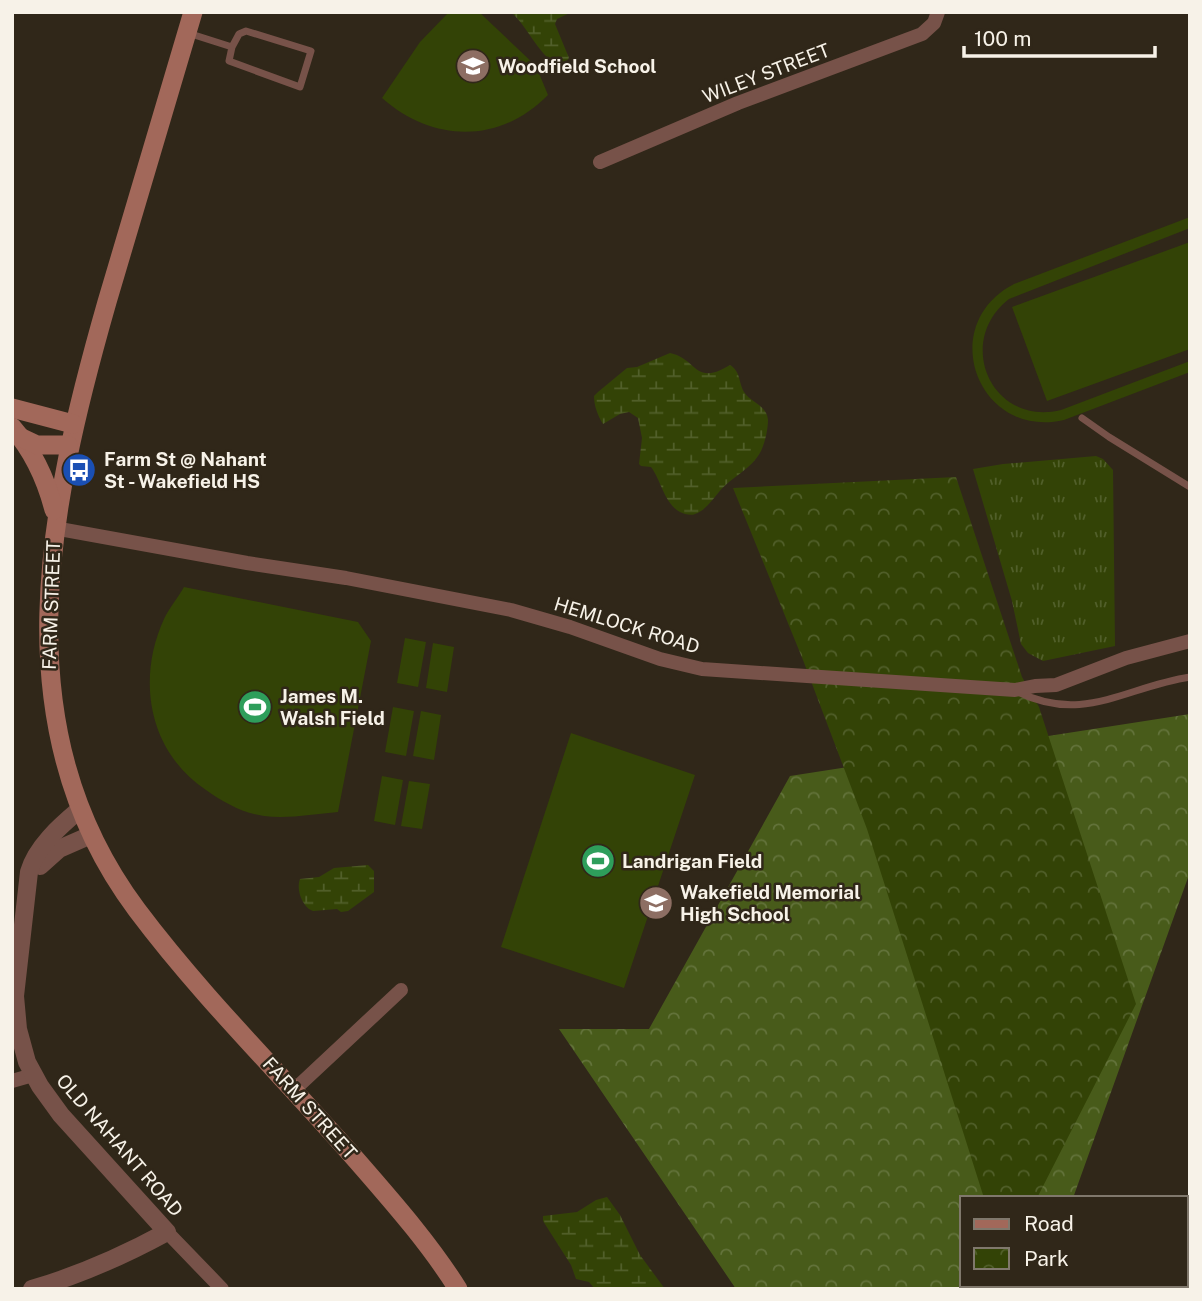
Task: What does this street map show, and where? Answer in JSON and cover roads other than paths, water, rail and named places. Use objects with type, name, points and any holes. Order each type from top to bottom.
[{"type":"main road","name":"FARM STREET","points":[[193,12],[68,445],[54,522],[47,620],[49,675],[57,735],[79,810],[121,889],[159,939],[396,1205],[458,1289]]},
{"type":"main road","points":[[12,408],[74,424]]},
{"type":"main road","points":[[16,432],[37,445],[68,445]]},
{"type":"main road","points":[[16,432],[45,481],[54,522]]},
{"type":"street","name":"WILEY STREET","points":[[600,162],[755,96],[922,34],[934,23],[938,12]]},
{"type":"street","name":"HEMLOCK ROAD","points":[[54,522],[222,559],[346,578],[511,610],[570,627],[650,656],[702,669],[1015,690],[1056,685],[1126,658],[1190,641]]},
{"type":"street","name":"OLD NAHANT ROAD","points":[[79,810],[63,824],[30,868],[17,968],[15,1007],[20,1041],[33,1075],[61,1115],[222,1289]]},
{"type":"street","name":"OLD NAHANT ROAD","points":[[27,887],[38,868],[50,856],[69,843],[91,835]]},
{"type":"street","points":[[294,1090],[401,990]]},
{"type":"street","points":[[12,1081],[33,1075]]},
{"type":"street","points":[[32,1289],[98,1267],[167,1232]]},
{"type":"lane","points":[[246,31],[311,51],[300,87],[229,61],[232,47],[239,34],[246,31]]},
{"type":"lane","points":[[187,33],[232,47]]},
{"type":"lane","points":[[1082,418],[1190,487]]},
{"type":"lane","points":[[1015,690],[1051,704],[1085,705],[1190,677]]},
{"type":"place","name":"Woodfield School","points":[[473,66]]},
{"type":"place","name":"Farm St @ Nahant St - Wakefield HS","points":[[79,470]]},
{"type":"place","name":"James M. Walsh Field","points":[[255,707]]},
{"type":"place","name":"Landrigan Field","points":[[598,861]]},
{"type":"place","name":"Wakefield Memorial High School","points":[[656,903]]}]
